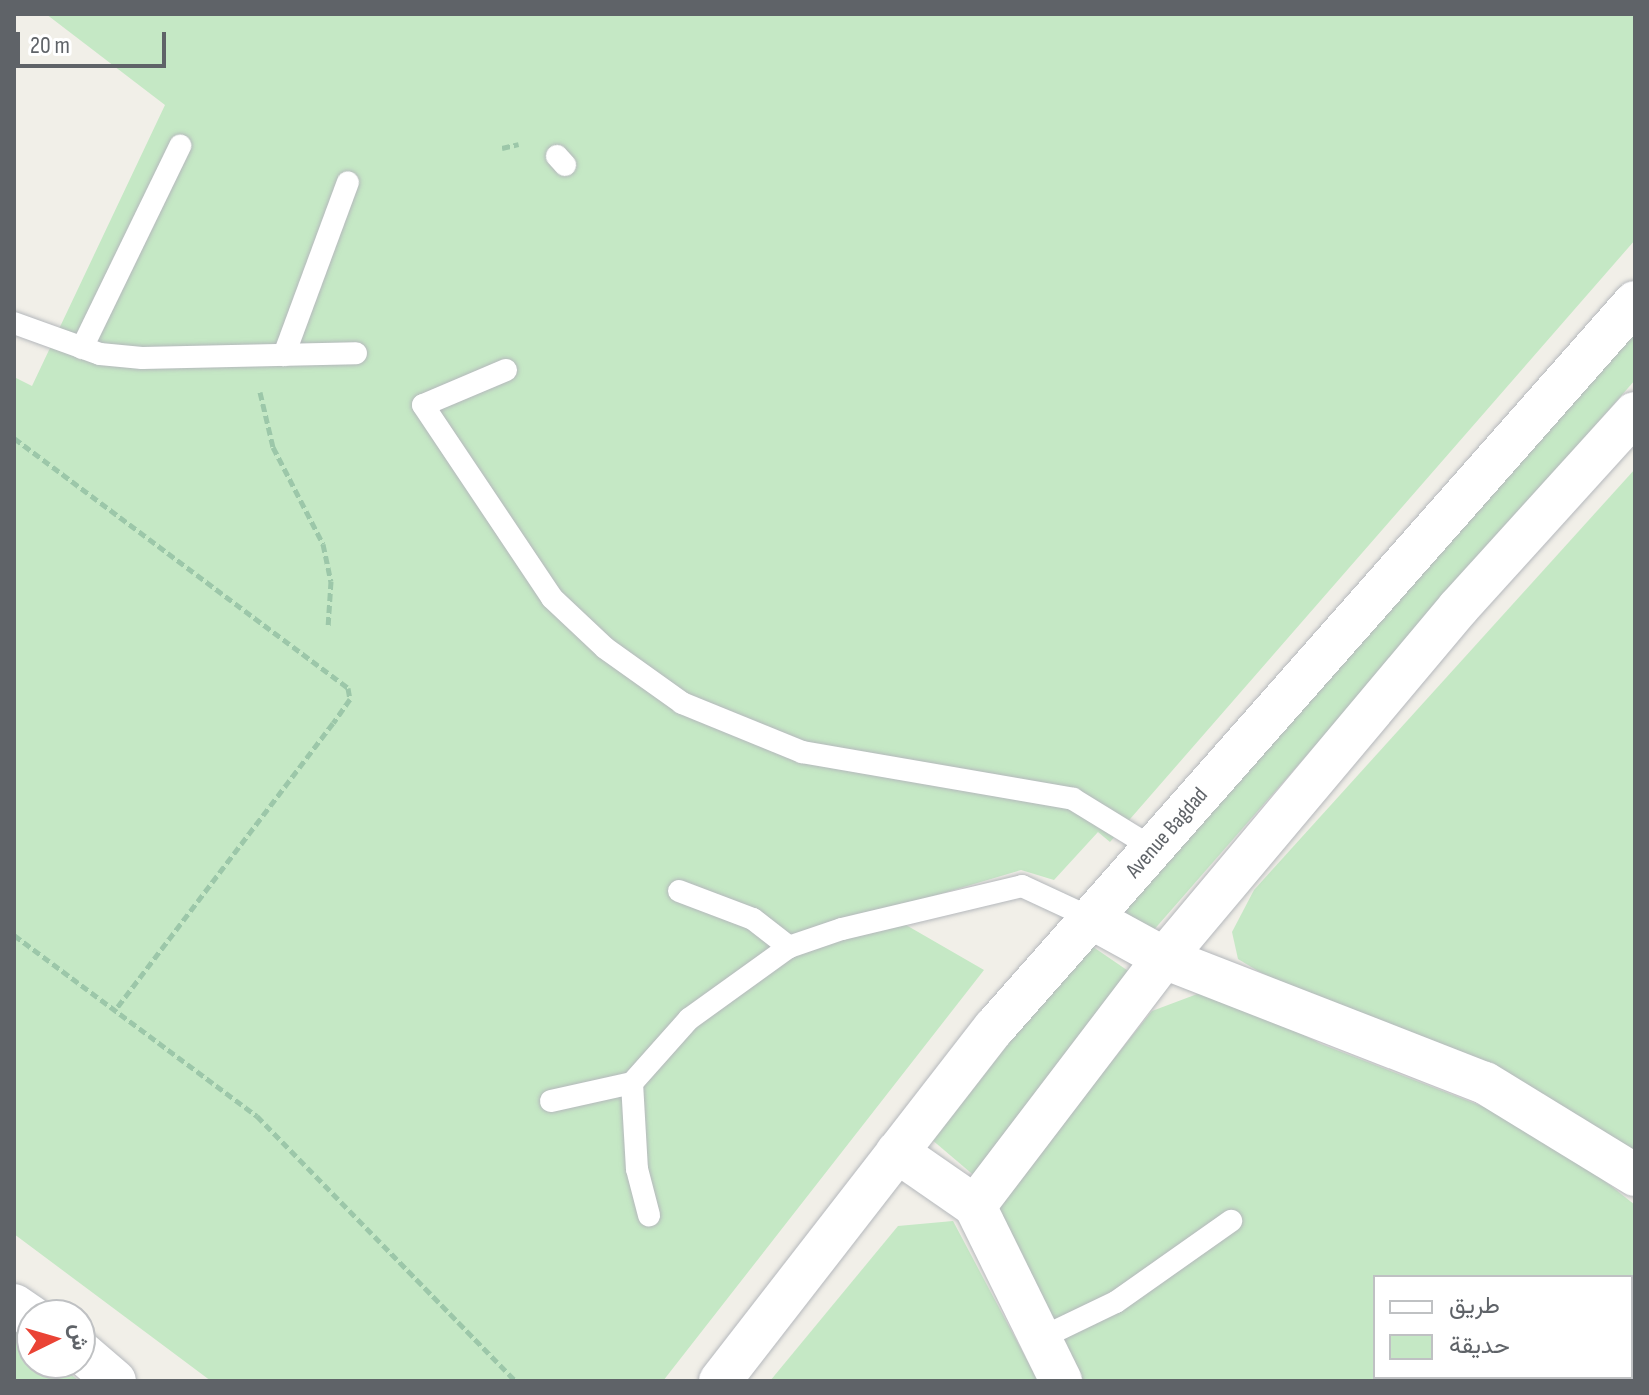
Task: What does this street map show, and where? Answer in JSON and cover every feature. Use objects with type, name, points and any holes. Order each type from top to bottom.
[{"type":"street","name":"Avenue Bagdad","points":[[720,1381],[897,1152],[1091,918],[1635,302]]},
{"type":"street","points":[[975,1206],[1164,958],[1459,607],[1635,413]]},
{"type":"street","points":[[1091,918],[1164,958],[1485,1083],[1635,1175]]},
{"type":"street","points":[[897,1152],[975,1206],[1061,1381]]},
{"type":"street","points":[[96,1365],[115,1381]]},
{"type":"lane","points":[[82,348],[180,146]]},
{"type":"lane","points":[[284,355],[348,182]]},
{"type":"lane","points":[[14,323],[82,348],[142,358],[356,353]]},
{"type":"lane","points":[[506,370],[423,405],[552,598],[605,648],[682,703],[802,752],[1073,799],[1153,848]]},
{"type":"lane","points":[[551,1101],[632,1083],[689,1019],[789,947],[1022,886],[1091,918]]},
{"type":"lane","points":[[679,891],[753,919],[789,947]]},
{"type":"lane","points":[[632,1083],[637,1169],[649,1215]]},
{"type":"lane","points":[[1039,1339],[1116,1302],[1231,1221]]},
{"type":"path","points":[[502,148],[519,144]]},
{"type":"path","points":[[254,356],[273,447],[323,544],[331,581],[328,627]]},
{"type":"path","points":[[14,438],[348,688],[333,723],[115,1010]]},
{"type":"path","points":[[14,935],[257,1116],[516,1381]]},
{"type":"green space","points":[[46,14],[1635,14],[1635,240],[1110,842],[1098,832],[1054,880],[1021,870],[903,905],[906,925],[984,970],[663,1381],[211,1381],[14,1234],[14,377],[32,386],[165,105]]},
{"type":"green space","points":[[1635,321],[1635,380],[1152,932],[1115,911]]},
{"type":"green space","points":[[1635,469],[1635,1159],[1258,971],[1238,959],[1232,932],[1254,890]]},
{"type":"green space","points":[[1083,940],[1140,979],[984,1184],[924,1133]]},
{"type":"green space","points":[[1200,993],[1236,1000],[1321,1044],[1497,1112],[1572,1155],[1635,1205],[1635,1381],[1072,1381],[991,1212],[1152,1011]]},
{"type":"green space","points":[[953,1221],[1038,1381],[770,1381],[898,1226]]},
{"type":"green space","points":[[14,1329],[16,1379],[79,1381],[14,1381]]}]
